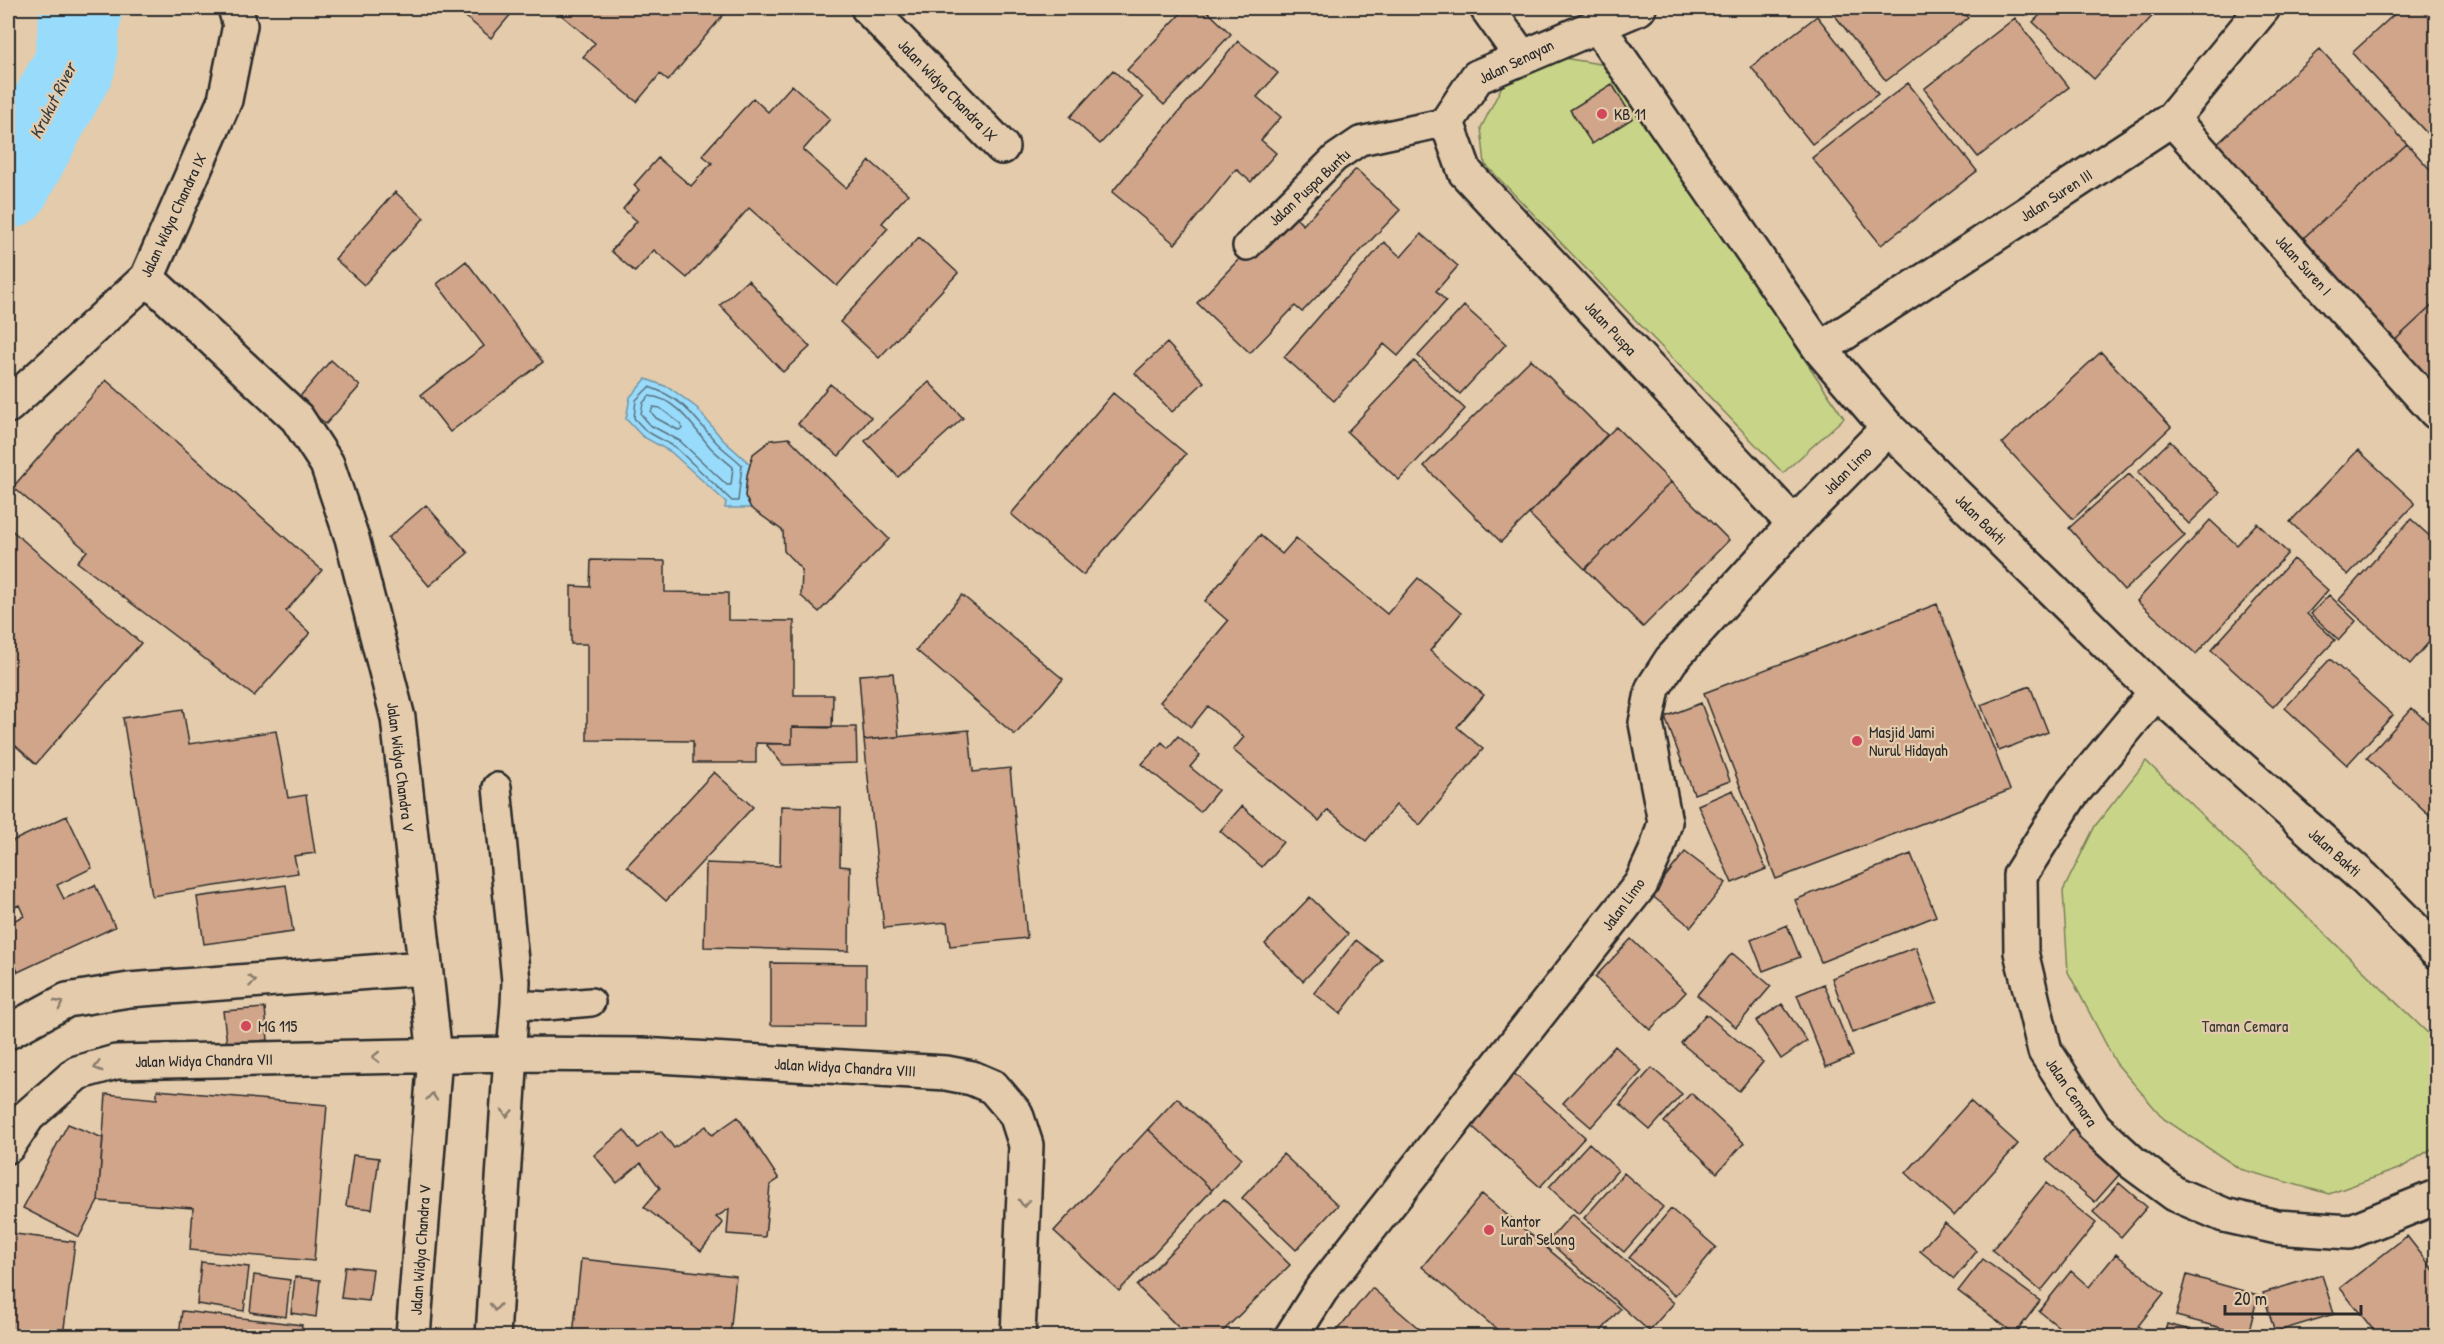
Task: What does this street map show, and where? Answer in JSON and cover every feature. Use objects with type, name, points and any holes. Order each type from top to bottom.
[{"type":"street","name":"Jalan Widya Chandra IX","points":[[8,406],[147,278],[225,100],[240,25],[235,8]]},
{"type":"street","name":"Jalan Widya Chandra IX","points":[[868,8],[1002,147]]},
{"type":"street","points":[[1487,8],[1521,56]]},
{"type":"street","name":"Jalan Senayan","points":[[1447,122],[1477,77],[1586,23],[1639,8]]},
{"type":"street","name":"Jalan Suren III","points":[[1820,349],[2172,119],[2263,8]]},
{"type":"street","name":"Jalan Bakti","points":[[1586,23],[1820,349],[1888,428],[2156,692],[2365,879],[2436,951]]},
{"type":"street","name":"Jalan Suren I","points":[[2172,119],[2436,412]]},
{"type":"street","name":"Jalan Puspa","points":[[1447,122],[1465,172],[1794,524]]},
{"type":"street","name":"Jalan Widya Chandra V","points":[[147,278],[297,418],[327,464],[352,538],[398,718],[435,1056],[413,1336]]},
{"type":"street","name":"Jalan Limo","points":[[1292,1336],[1321,1290],[1641,884],[1657,849],[1665,822],[1646,723],[1653,688],[1671,660],[1794,524],[1888,428]]},
{"type":"street","name":"Jalan Cemara","points":[[2156,692],[2070,796],[2020,875],[2021,952],[2045,1051],[2094,1127],[2175,1194],[2224,1215],[2277,1227],[2349,1232],[2436,1197]]},
{"type":"street","points":[[8,1032],[68,1000],[129,990],[424,969]]},
{"type":"street","points":[[493,1336],[511,1054]]},
{"type":"street","name":"Jalan Widya Chandra VIII","points":[[435,1056],[642,1055],[946,1073],[972,1078],[993,1087],[1016,1114],[1026,1145],[1018,1336]]},
{"type":"street","name":"Jalan Widya Chandra VII","points":[[8,1146],[28,1116],[77,1073],[116,1062],[435,1056]]},
{"type":"lane","name":"Jalan Puspa Buntu","points":[[1247,246],[1335,158],[1360,141],[1447,122]]},
{"type":"lane","points":[[497,787],[516,981],[511,1054]]},
{"type":"lane","points":[[515,1005],[546,1006],[591,1002]]},
{"type":"green space","points":[[1557,57],[1606,65],[1844,418],[1783,473],[1485,164],[1481,128],[1502,86]]},
{"type":"green space","name":"Taman Cemara","points":[[2146,761],[2436,1041],[2436,1146],[2401,1168],[2329,1194],[2240,1169],[2164,1119],[2116,1063],[2068,972],[2063,891],[2095,826]]},
{"type":"water","points":[[646,379],[670,388],[697,408],[722,439],[750,464],[745,496],[751,508],[725,508],[726,502],[671,452],[642,436],[626,419],[630,397]]},
{"type":"building","points":[[455,8],[516,8],[491,38]]},
{"type":"building","points":[[553,8],[729,8],[668,81],[660,74],[637,102],[583,57],[595,43]]},
{"type":"building","points":[[1186,8],[1204,8],[1231,34],[1164,105],[1127,70]]},
{"type":"building","points":[[1829,8],[1959,8],[1968,18],[1886,81]]},
{"type":"building","points":[[2047,8],[2159,9],[2094,79],[2033,22]]},
{"type":"building","points":[[2401,8],[2436,8],[2436,143],[2352,53]]},
{"type":"building","points":[[1817,16],[1878,94],[1812,144],[1751,67]]},
{"type":"building","points":[[2015,18],[2069,87],[1978,157],[1924,89]]},
{"type":"building","points":[[1238,41],[1278,73],[1257,97],[1281,117],[1261,140],[1276,153],[1251,182],[1236,169],[1175,244],[1112,192]]},
{"type":"building","points":[[2320,49],[2407,144],[2300,241],[2214,147]]},
{"type":"building","points":[[1113,70],[1143,98],[1100,144],[1070,117]]},
{"type":"building","points":[[1908,83],[1977,171],[1881,245],[1812,158]]},
{"type":"building","name":"KB 11","points":[[1612,84],[1633,118],[1592,144],[1570,110]]},
{"type":"building","points":[[792,85],[830,119],[803,150],[846,188],[870,161],[908,194],[882,223],[888,228],[837,286],[749,208],[687,278],[654,250],[635,272],[611,251],[637,221],[623,209],[639,190],[634,185],[658,158],[691,186],[712,163],[702,155],[753,98],[768,112]]},
{"type":"building","points":[[2407,144],[2436,176],[2436,302],[2393,342],[2300,241]]},
{"type":"building","points":[[1356,169],[1400,210],[1302,312],[1295,306],[1250,353],[1197,303],[1287,209],[1303,225]]},
{"type":"building","points":[[395,192],[424,218],[364,285],[335,259]]},
{"type":"building","points":[[1421,234],[1458,266],[1436,291],[1446,301],[1398,356],[1384,344],[1334,401],[1284,357],[1384,242],[1401,257]]},
{"type":"building","points":[[919,237],[958,273],[879,358],[840,322]]},
{"type":"building","points":[[466,261],[543,362],[450,432],[421,395],[484,346],[437,284]]},
{"type":"building","points":[[748,280],[810,347],[783,372],[720,305]]},
{"type":"building","points":[[2436,302],[2436,390],[2393,342]]},
{"type":"building","points":[[1464,306],[1506,344],[1460,394],[1418,356]]},
{"type":"building","points":[[1167,343],[1204,382],[1172,412],[1135,373]]},
{"type":"building","points":[[2101,352],[2171,427],[2073,519],[2002,443]]},
{"type":"building","points":[[1531,359],[1607,435],[1501,542],[1424,466]]},
{"type":"building","points":[[331,360],[360,386],[326,424],[297,400]]},
{"type":"building","points":[[1414,361],[1465,409],[1399,480],[1347,432]]},
{"type":"building","points":[[106,380],[322,570],[286,611],[310,633],[254,696],[77,562],[87,551],[13,487]]},
{"type":"building","points":[[929,382],[963,418],[898,477],[865,441]]},
{"type":"building","points":[[830,384],[871,417],[839,456],[798,424]]},
{"type":"building","points":[[1113,393],[1186,454],[1083,575],[1011,514]]},
{"type":"building","points":[[1616,427],[1671,482],[1585,569],[1529,514]]},
{"type":"building","points":[[789,438],[889,539],[819,612],[801,596],[802,570],[784,551],[783,531],[751,508],[745,496],[747,475],[753,454],[771,440]]},
{"type":"building","points":[[2170,441],[2220,493],[2189,524],[2138,472]]},
{"type":"building","points":[[2358,450],[2415,503],[2348,575],[2290,522]]},
{"type":"building","points":[[2129,474],[2185,536],[2124,590],[2069,528]]},
{"type":"building","points":[[1671,482],[1729,540],[1643,627],[1585,569]]},
{"type":"building","points":[[426,505],[468,553],[429,586],[388,538]]},
{"type":"building","points":[[2411,519],[2436,542],[2436,634],[2410,664],[2339,600]]},
{"type":"building","points":[[2210,520],[2237,545],[2257,523],[2288,553],[2196,654],[2137,601]]},
{"type":"building","points":[[8,527],[141,643],[36,764],[8,739]]},
{"type":"building","points":[[1260,535],[1282,554],[1296,538],[1387,614],[1418,578],[1461,613],[1430,651],[1484,695],[1457,727],[1483,749],[1420,825],[1396,805],[1366,841],[1328,810],[1319,821],[1233,750],[1244,737],[1208,706],[1191,727],[1160,702],[1228,621],[1205,601]]},
{"type":"building","points":[[2293,559],[2328,590],[2307,614],[2335,640],[2273,707],[2211,650]]},
{"type":"building","points":[[591,560],[665,561],[665,592],[728,593],[728,620],[794,621],[794,695],[833,695],[832,728],[792,727],[792,744],[756,743],[756,763],[693,763],[693,741],[587,740],[587,644],[571,644],[571,586],[590,587]]},
{"type":"building","points":[[962,595],[1063,679],[1015,735],[916,650]]},
{"type":"building","points":[[2329,595],[2356,621],[2339,640],[2311,614]]},
{"type":"building","name":"Masjid Jami Nurul Hidayah","points":[[1937,604],[2010,790],[1776,879],[1704,693]]},
{"type":"building","points":[[2330,659],[2393,715],[2347,765],[2285,708]]},
{"type":"building","points":[[893,673],[899,737],[864,740],[859,675]]},
{"type":"building","points":[[2030,686],[2048,732],[1999,751],[1981,705]]},
{"type":"building","points":[[1701,703],[1730,781],[1694,794],[1665,717]]},
{"type":"building","points":[[2412,708],[2436,730],[2436,821],[2367,758]]},
{"type":"building","points":[[183,709],[189,744],[276,731],[288,798],[306,795],[315,853],[294,856],[298,873],[152,896],[123,718]]},
{"type":"building","points":[[792,727],[856,727],[857,763],[783,765],[766,744],[792,744]]},
{"type":"building","points":[[969,730],[973,772],[1010,768],[1027,938],[950,946],[947,922],[884,928],[864,740]]},
{"type":"building","points":[[1178,736],[1200,755],[1190,767],[1218,790],[1200,812],[1142,764],[1162,742],[1168,748]]},
{"type":"building","points":[[714,772],[753,807],[666,901],[627,866]]},
{"type":"building","points":[[1733,790],[1766,869],[1732,883],[1698,805]]},
{"type":"building","points":[[781,806],[841,808],[840,866],[850,867],[849,951],[704,947],[706,863],[780,866]]},
{"type":"building","points":[[1242,806],[1283,842],[1262,867],[1220,831]]},
{"type":"building","points":[[67,816],[92,868],[57,885],[64,899],[95,885],[115,927],[18,972],[8,950],[8,923],[24,916],[19,905],[8,910],[8,843]]},
{"type":"building","points":[[1685,852],[1726,883],[1691,927],[1651,895]]},
{"type":"building","points":[[1911,854],[1936,916],[1821,962],[1795,900]]},
{"type":"building","points":[[286,885],[293,932],[204,944],[197,897]]},
{"type":"building","points":[[1310,897],[1348,934],[1303,981],[1265,944]]},
{"type":"building","points":[[1787,925],[1800,957],[1763,971],[1751,940]]},
{"type":"building","points":[[1631,939],[1686,992],[1650,1030],[1595,977]]},
{"type":"building","points":[[1356,940],[1382,960],[1340,1014],[1314,993]]},
{"type":"building","points":[[1916,947],[1937,1002],[1852,1033],[1832,978]]},
{"type":"building","points":[[1732,953],[1771,986],[1736,1027],[1697,995]]},
{"type":"building","points":[[771,963],[866,964],[866,1026],[771,1025]]},
{"type":"building","points":[[1824,984],[1853,1056],[1826,1067],[1797,995]]},
{"type":"building","points":[[1782,1004],[1807,1041],[1781,1059],[1756,1021]]},
{"type":"building","name":"MG 115","points":[[265,1008],[268,1040],[227,1044],[223,1011]]},
{"type":"building","points":[[1706,1014],[1763,1062],[1739,1091],[1681,1043]]},
{"type":"building","points":[[1615,1046],[1642,1071],[1591,1127],[1563,1103]]},
{"type":"building","points":[[1652,1068],[1682,1094],[1650,1130],[1620,1104]]},
{"type":"building","points":[[1510,1070],[1585,1137],[1540,1187],[1465,1120]]},
{"type":"building","points":[[157,1090],[327,1105],[314,1261],[190,1250],[193,1208],[98,1201],[106,1094],[157,1099]]},
{"type":"building","points":[[1691,1093],[1744,1143],[1717,1173],[1664,1122]]},
{"type":"building","points":[[1177,1098],[1242,1158],[1212,1190],[1148,1129]]},
{"type":"building","points":[[1970,1101],[2018,1144],[1954,1216],[1906,1173]]},
{"type":"building","points":[[738,1117],[779,1179],[770,1185],[765,1237],[727,1234],[729,1209],[716,1217],[723,1223],[701,1251],[644,1207],[660,1188],[641,1163],[617,1183],[594,1155],[624,1130],[638,1148],[661,1131],[674,1148],[706,1126],[712,1135]]},
{"type":"building","points":[[68,1124],[103,1138],[98,1201],[79,1237],[23,1208]]},
{"type":"building","points":[[2077,1125],[2126,1167],[2095,1202],[2046,1160]]},
{"type":"building","points":[[1148,1129],[1212,1190],[1119,1291],[1054,1231]]},
{"type":"building","points":[[1589,1143],[1618,1170],[1579,1214],[1549,1187]]},
{"type":"building","points":[[1283,1154],[1338,1205],[1296,1250],[1242,1198]]},
{"type":"building","points":[[353,1155],[379,1158],[372,1209],[346,1206]]},
{"type":"building","points":[[1624,1173],[1663,1207],[1624,1252],[1584,1218]]},
{"type":"building","points":[[2046,1183],[2096,1223],[2041,1291],[1992,1250]]},
{"type":"building","points":[[2119,1183],[2147,1207],[2121,1237],[2093,1212]]},
{"type":"building","name":"Kantor Lurah Selong","points":[[1482,1194],[1620,1309],[1597,1336],[1505,1336],[1422,1267]]},
{"type":"building","points":[[1224,1199],[1290,1265],[1218,1336],[1187,1336],[1137,1286]]},
{"type":"building","points":[[1671,1209],[1716,1247],[1675,1296],[1629,1258]]},
{"type":"building","points":[[1572,1214],[1674,1303],[1649,1331],[1548,1241]]},
{"type":"building","points":[[1945,1223],[1977,1251],[1954,1279],[1920,1251]]},
{"type":"building","points":[[8,1233],[75,1242],[63,1336],[8,1336]]},
{"type":"building","points":[[2407,1236],[2436,1273],[2436,1336],[2378,1336],[2340,1288]]},
{"type":"building","points":[[2116,1254],[2164,1293],[2138,1326],[2151,1336],[2070,1336],[2039,1311],[2071,1271],[2089,1287]]},
{"type":"building","points":[[581,1259],[736,1276],[730,1336],[573,1336]]},
{"type":"building","points":[[1983,1259],[2040,1301],[2015,1334],[1958,1291]]},
{"type":"building","points":[[201,1262],[249,1267],[244,1311],[197,1304]]},
{"type":"building","points":[[345,1266],[373,1269],[369,1301],[341,1298]]},
{"type":"building","points":[[254,1275],[290,1280],[286,1317],[250,1312]]},
{"type":"building","points":[[2187,1275],[2258,1295],[2248,1335],[2176,1316]]},
{"type":"building","points":[[2322,1275],[2334,1314],[2275,1332],[2263,1293]]},
{"type":"building","points":[[295,1277],[320,1280],[316,1317],[291,1313]]},
{"type":"building","points":[[1372,1288],[1423,1332],[1420,1336],[1332,1336]]},
{"type":"building","points":[[182,1311],[302,1325],[301,1336],[179,1336]]},
{"type":"building","points":[[2167,1324],[2214,1336],[2164,1336]]},
{"type":"waterway","name":"Krukut River","points":[[8,188],[75,64],[81,8]]},
{"type":"place","name":"KB 11","points":[[1602,114]]},
{"type":"place","name":"Masjid Jami Nurul Hidayah","points":[[1857,741]]},
{"type":"place","name":"MG 115","points":[[246,1026]]},
{"type":"place","name":"Kantor Lurah Selong","points":[[1489,1230]]}]
